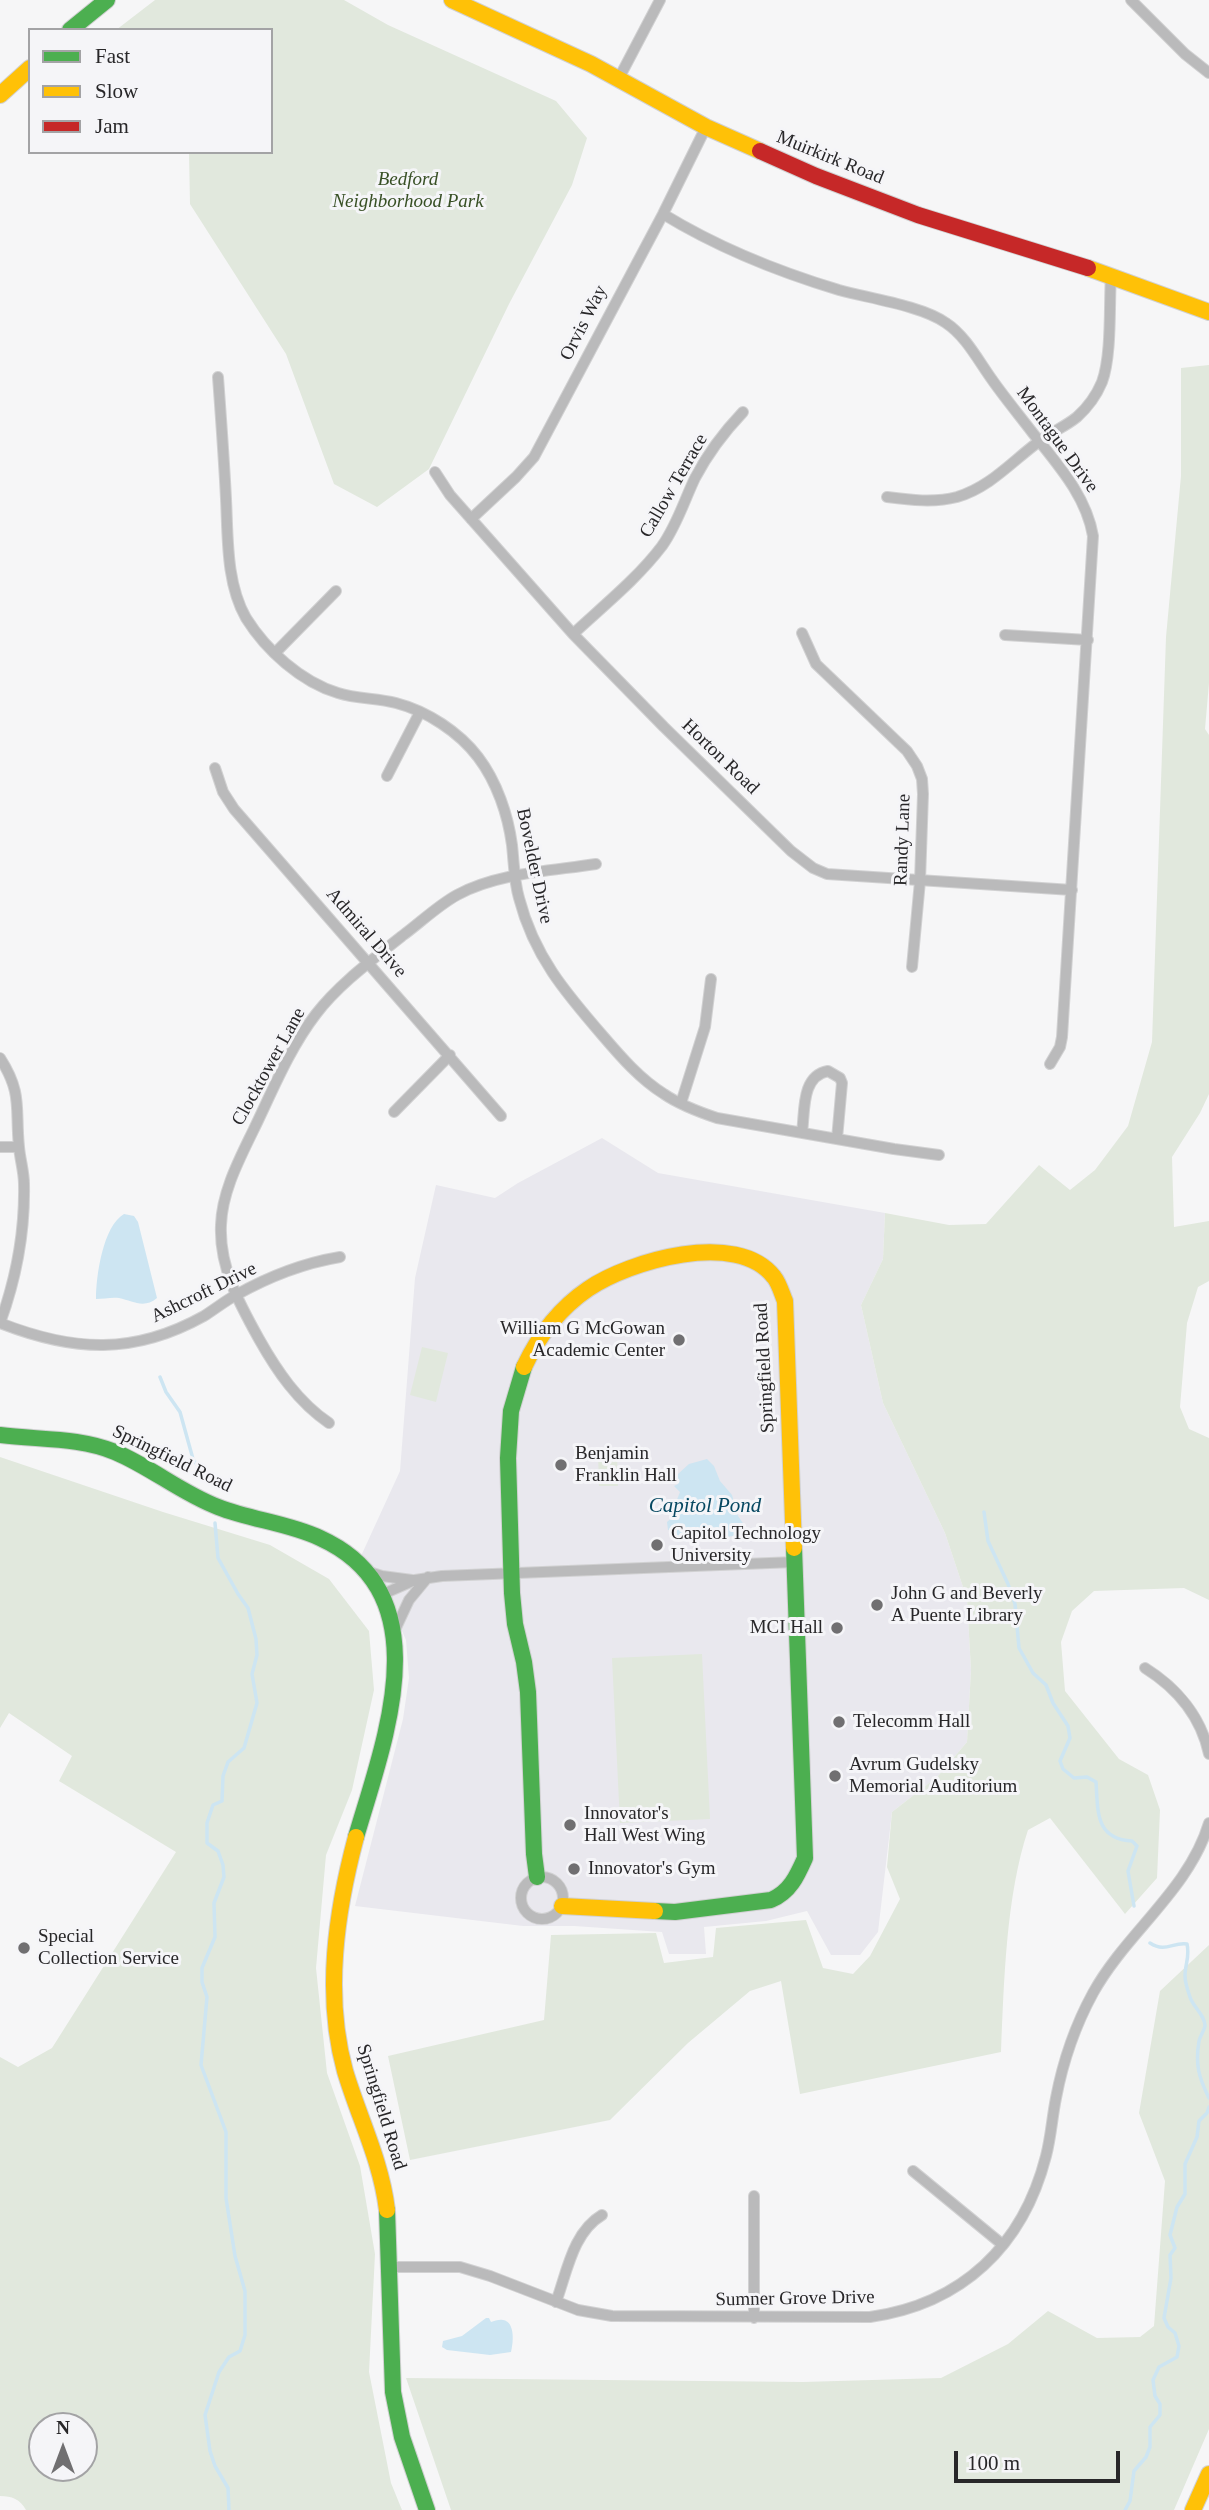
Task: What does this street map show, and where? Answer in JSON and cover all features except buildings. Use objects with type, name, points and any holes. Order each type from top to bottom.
[{"type":"main road","points":[[72,28],[107,0]]},
{"type":"main road","name":"Muirkirk Road","points":[[452,0],[591,64],[706,127],[816,176],[918,215],[1111,275],[1209,312]]},
{"type":"main road","points":[[0,95],[28,70]]},
{"type":"main road","name":"Springfield Road","points":[[512,1573],[510,1423],[519,1381],[533,1350],[562,1312],[589,1288],[609,1275],[642,1261],[695,1253],[742,1257],[767,1269],[781,1284],[785,1301],[795,1562]]},
{"type":"main road","name":"Springfield Road","points":[[0,1435],[88,1444],[118,1453],[205,1503],[314,1534],[337,1546],[363,1569],[381,1595],[393,1634],[397,1663],[394,1698],[375,1775],[344,1879],[336,1955],[338,2038],[346,2071],[381,2174],[387,2213],[391,2367],[395,2408],[427,2510]]},
{"type":"main road","points":[[562,1906],[657,1912],[689,1911],[771,1900],[780,1896],[796,1880],[805,1847],[795,1562]]},
{"type":"main road","points":[[512,1573],[514,1618],[527,1683],[537,1877]]},
{"type":"main road","points":[[1194,2510],[1209,2474]]},
{"type":"street","points":[[618,80],[660,0]]},
{"type":"street","points":[[1131,0],[1185,54],[1209,73]]},
{"type":"street","name":"Orvis Way","points":[[471,519],[534,457],[663,215],[706,127]]},
{"type":"street","name":"Montague Drive","points":[[663,215],[685,228],[764,263],[837,289],[918,311],[944,321],[961,336],[1073,486],[1090,520],[1093,561],[1062,1037],[1060,1048],[1050,1064]]},
{"type":"street","points":[[887,497],[930,500],[960,496],[993,480],[1039,441],[1077,417],[1102,381],[1106,363],[1111,275]]},
{"type":"street","name":"Bovelder Drive","points":[[218,377],[228,543],[234,585],[245,616],[264,644],[300,674],[328,690],[398,703],[420,712],[461,738],[488,772],[507,820],[518,895],[531,937],[559,984],[624,1061],[647,1082],[681,1103],[717,1118],[939,1155]]},
{"type":"street","name":"Callow Terrace","points":[[573,634],[662,546],[713,448],[743,412]]},
{"type":"street","name":"Horton Road","points":[[435,472],[471,519],[573,634],[802,861],[827,873],[1072,890]]},
{"type":"street","points":[[275,653],[336,591]]},
{"type":"street","name":"Randy Lane","points":[[802,633],[816,664],[907,751],[922,779],[920,881],[912,967]]},
{"type":"street","points":[[1005,635],[1088,640]]},
{"type":"street","points":[[387,776],[420,712]]},
{"type":"street","name":"Admiral Drive","points":[[215,768],[223,792],[234,809],[501,1116]]},
{"type":"street","name":"Clocktower Lane","points":[[329,1423],[313,1412],[283,1378],[228,1277],[222,1250],[223,1204],[255,1127],[303,1032],[335,993],[456,895],[483,884],[596,864]]},
{"type":"street","points":[[681,1103],[705,1027],[711,979]]},
{"type":"street","points":[[394,1112],[450,1055]]},
{"type":"street","points":[[0,1058],[11,1076],[17,1095],[24,1184],[20,1248],[11,1291],[0,1323]]},
{"type":"street","points":[[802,1133],[811,1080],[819,1073],[828,1071],[834,1073],[842,1083],[837,1139]]},
{"type":"street","points":[[0,1147],[19,1147]]},
{"type":"street","name":"Ashcroft Drive","points":[[0,1323],[32,1336],[65,1342],[120,1346],[178,1329],[236,1295],[308,1263],[340,1256]]},
{"type":"street","points":[[381,1595],[428,1577],[795,1562]]},
{"type":"street","points":[[363,1569],[382,1576],[415,1580]]},
{"type":"street","points":[[393,1634],[403,1609],[428,1577]]},
{"type":"street","points":[[1145,1668],[1160,1677],[1183,1700],[1201,1730],[1209,1754]]},
{"type":"street","name":"Sumner Grove Drive","points":[[389,2267],[460,2267],[556,2302],[612,2316],[852,2318],[904,2311],[959,2286],[979,2270],[1017,2226],[1036,2188],[1047,2153],[1062,2072],[1076,2027],[1122,1948],[1185,1874],[1197,1855],[1209,1823]]},
{"type":"street","points":[[537,1877],[550,1878],[561,1886],[562,1906],[558,1912],[546,1919],[538,1919],[526,1912],[521,1899],[522,1892],[530,1880],[537,1877]]},
{"type":"street","points":[[913,2171],[1003,2245]]},
{"type":"street","points":[[754,2196],[754,2318]]},
{"type":"street","points":[[556,2302],[580,2237],[589,2223],[602,2216]]},
{"type":"shaded area","name":"Capitol Technology University","points":[[602,1138],[658,1173],[885,1213],[883,1259],[861,1305],[883,1403],[945,1533],[967,1599],[971,1670],[967,1742],[938,1776],[892,1812],[878,1932],[860,1955],[831,1955],[807,1911],[766,1921],[704,1927],[706,1954],[669,1954],[662,1932],[574,1926],[523,1926],[355,1906],[403,1719],[409,1678],[406,1640],[383,1588],[361,1556],[400,1471],[415,1278],[436,1185],[495,1198]]},
{"type":"green space","name":"Bedford Neighborhood Park","points":[[155,0],[344,0],[388,25],[556,101],[587,138],[572,185],[509,304],[429,469],[377,507],[334,484],[286,354],[190,204],[189,154],[273,154],[273,28],[119,28]]},
{"type":"green space","points":[[1209,365],[1209,683],[1205,729],[1209,735],[1209,1094],[1172,1157],[1174,1227],[1209,1221],[1209,1281],[1198,1287],[1187,1323],[1180,1407],[1189,1429],[1209,1438],[1209,1600],[1184,1588],[1094,1591],[1072,1611],[1061,1642],[1065,1691],[1119,1759],[1148,1775],[1160,1810],[1157,1878],[1125,1914],[1050,1818],[1028,1830],[1011,1911],[1001,2052],[800,2094],[781,1981],[750,1991],[688,2043],[610,2120],[410,2160],[388,2056],[544,2020],[551,1935],[656,1933],[664,1963],[713,1957],[716,1928],[806,1920],[823,1968],[853,1974],[870,1956],[900,1899],[887,1867],[892,1812],[938,1776],[967,1742],[971,1670],[967,1599],[945,1533],[883,1403],[861,1305],[883,1259],[885,1213],[949,1225],[986,1224],[1039,1165],[1070,1190],[1095,1170],[1128,1126],[1152,1042],[1166,637],[1181,476],[1181,368]]},
{"type":"green space","points":[[422,1347],[448,1353],[436,1402],[410,1395]]},
{"type":"green space","points":[[617,1451],[618,1486],[599,1486],[598,1452]]},
{"type":"green space","points":[[0,1457],[270,1545],[329,1579],[369,1631],[374,1690],[352,1790],[326,1855],[316,1968],[327,2073],[360,2166],[375,2254],[369,2372],[391,2483],[402,2510],[26,2510],[15,2499],[0,2496],[0,2057],[18,2067],[52,2048],[176,1852],[59,1781],[72,1756],[9,1713],[0,1728]]},
{"type":"green space","points":[[702,1654],[710,1819],[620,1823],[612,1658]]},
{"type":"green space","points":[[1209,1945],[1209,2429],[1174,2510],[451,2510],[406,2378],[803,2382],[941,2378],[1008,2344],[1048,2311],[1097,2338],[1140,2337],[1154,2326],[1165,2181],[1139,2113],[1160,1991]]},
{"type":"water","points":[[124,1214],[134,1216],[138,1222],[157,1298],[148,1303],[116,1298],[96,1299],[102,1252],[111,1229]]},
{"type":"water","name":"Capitol Pond","points":[[707,1459],[732,1495],[738,1516],[747,1529],[728,1537],[694,1535],[686,1542],[678,1538],[675,1529],[668,1530],[667,1522],[674,1516],[680,1492],[674,1486],[678,1484],[678,1474],[689,1464]]},
{"type":"water","points":[[486,2318],[491,2322],[503,2320],[510,2325],[513,2334],[511,2352],[490,2355],[447,2350],[442,2347],[443,2341],[462,2336]]},
{"type":"waterway","points":[[160,1377],[166,1392],[180,1412],[193,1459],[210,1483]]},
{"type":"waterway","points":[[984,1512],[988,1541],[1015,1604],[1019,1648],[1033,1673],[1046,1685],[1053,1703],[1068,1726],[1070,1738],[1060,1761],[1063,1769],[1074,1778],[1087,1777],[1096,1782],[1099,1813],[1105,1829],[1111,1835],[1132,1841],[1137,1846],[1128,1871],[1134,1906]]},
{"type":"waterway","points":[[215,1523],[218,1558],[248,1608],[257,1655],[252,1674],[257,1703],[244,1748],[228,1762],[223,1776],[222,1801],[213,1805],[207,1823],[207,1843],[218,1851],[224,1877],[214,1903],[215,1937],[202,1968],[202,1982],[207,1997],[201,2065],[226,2132],[226,2198],[235,2256],[245,2291],[245,2335],[240,2351],[229,2357],[219,2372],[205,2415],[210,2451],[228,2488],[229,2510]]},
{"type":"waterway","points":[[1150,1943],[1160,1947],[1187,1944],[1185,1981],[1204,2022],[1199,2041],[1198,2064],[1200,2078],[1209,2098]]},
{"type":"waterway","points":[[1125,2510],[1130,2501],[1134,2471],[1146,2457],[1150,2447],[1150,2427],[1160,2415],[1160,2404],[1155,2396],[1153,2380],[1159,2367],[1177,2357],[1179,2346],[1175,2333],[1164,2318],[1171,2278],[1170,2255],[1175,2248],[1170,2235],[1177,2207],[1185,2194],[1185,2164],[1197,2137],[1199,2121],[1209,2107]]},
{"type":"traffic: fast","points":[[72,28],[107,0]]},
{"type":"traffic: fast","points":[[524,1367],[511,1411],[508,1458],[512,1593],[528,1692],[537,1877]]},
{"type":"traffic: fast","points":[[0,1435],[73,1441],[115,1452],[204,1501],[308,1533],[358,1563],[381,1595],[393,1632],[395,1672],[379,1758],[356,1837]]},
{"type":"traffic: fast","points":[[655,1911],[675,1912],[771,1900],[788,1888],[805,1858],[794,1548]]},
{"type":"traffic: fast","points":[[387,2210],[393,2392],[402,2437],[427,2510]]},
{"type":"traffic: slow","points":[[452,0],[591,64],[706,127],[760,151]]},
{"type":"traffic: slow","points":[[0,95],[28,70]]},
{"type":"traffic: slow","points":[[1088,268],[1209,312]]},
{"type":"traffic: slow","points":[[524,1367],[543,1334],[559,1314],[588,1289],[606,1278],[655,1260],[682,1254],[710,1252],[735,1255],[757,1263],[774,1277],[785,1301],[794,1548]]},
{"type":"traffic: slow","points":[[356,1837],[338,1924],[335,2013],[345,2071],[375,2156],[387,2210]]},
{"type":"traffic: slow","points":[[562,1906],[655,1911]]},
{"type":"traffic: slow","points":[[1193,2510],[1209,2474]]},
{"type":"traffic: jam","points":[[760,151],[816,176],[918,215],[1088,268]]},
{"type":"place","name":"William G McGowan Academic Center","points":[[679,1340]]},
{"type":"place","name":"Benjamin Franklin Hall","points":[[561,1465]]},
{"type":"place","name":"Capitol Technology University","points":[[657,1545]]},
{"type":"place","name":"John G and Beverly A Puente Library","points":[[877,1605]]},
{"type":"place","name":"MCI Hall","points":[[837,1628]]},
{"type":"place","name":"Telecomm Hall","points":[[839,1722]]},
{"type":"place","name":"Avrum Gudelsky Memorial Auditorium","points":[[835,1776]]},
{"type":"place","name":"Innovator's Hall West Wing","points":[[570,1825]]},
{"type":"place","name":"Innovator's Gym","points":[[574,1869]]},
{"type":"place","name":"Special Collection Service","points":[[24,1948]]}]
